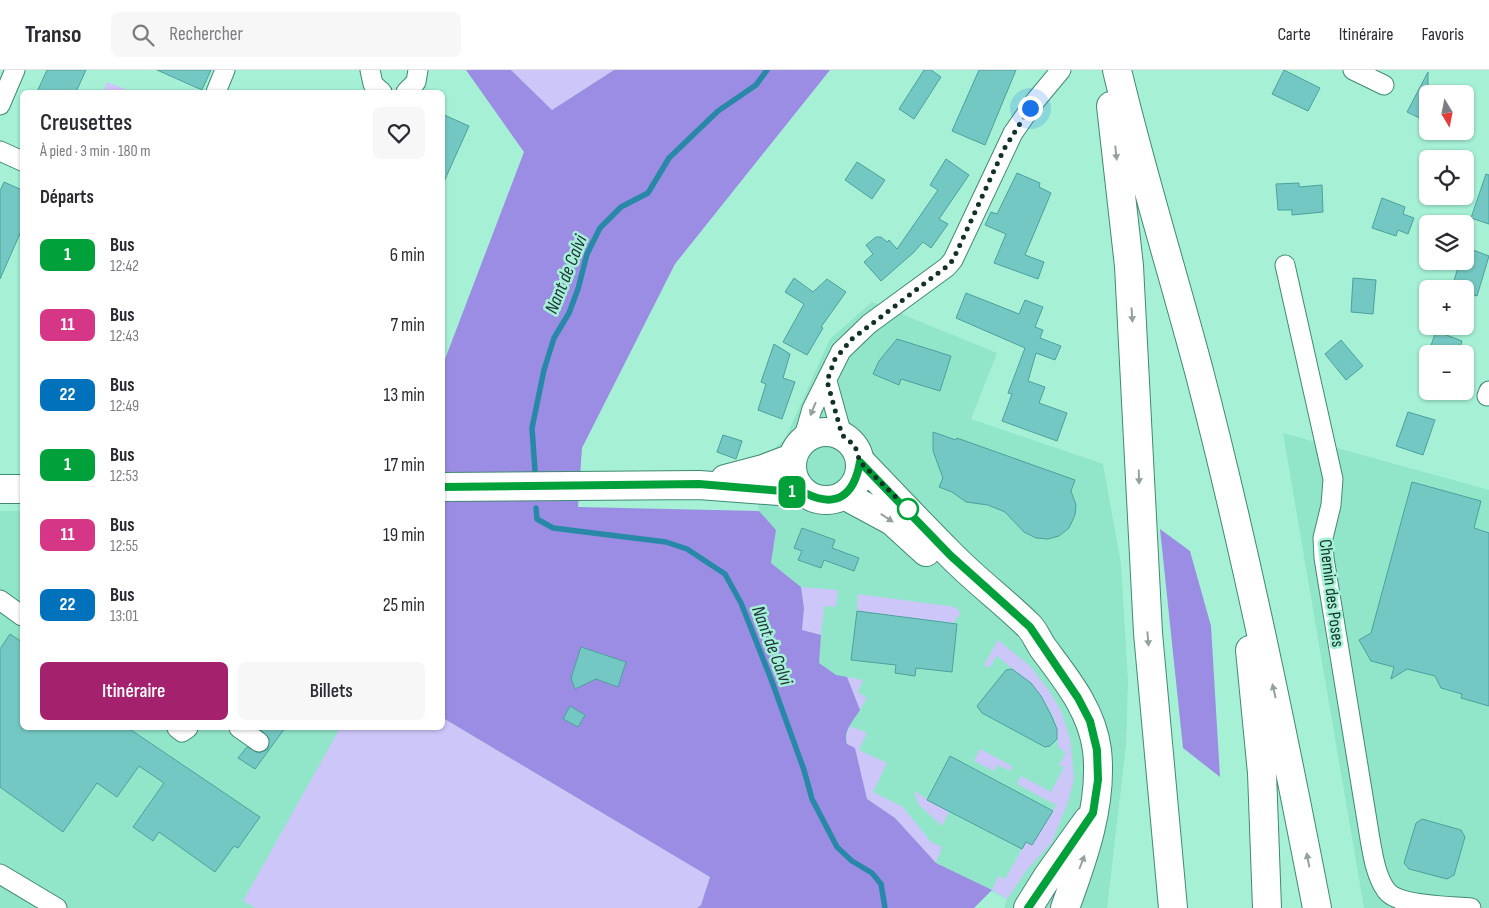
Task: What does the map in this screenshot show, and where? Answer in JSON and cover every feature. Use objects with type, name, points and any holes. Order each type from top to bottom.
[{"type":"main road","points":[[1107,70],[1129,266],[1147,624],[1173,908]]},
{"type":"main road","points":[[1117,70],[1136,148],[1199,373],[1236,524],[1285,739],[1317,908]]},
{"type":"main road","points":[[445,487],[699,484],[805,493],[817,499],[831,500],[844,495],[857,481],[860,462],[855,446],[842,435],[829,431],[815,433],[798,449],[763,469],[699,484]]},
{"type":"main road","points":[[1214,437],[1243,592],[1252,660],[1262,773],[1267,908]]},
{"type":"main road","points":[[798,449],[794,477],[805,493]]},
{"type":"main road","points":[[860,462],[951,556],[1030,627],[1044,649],[1054,660],[1090,721],[1097,750],[1098,780],[1085,854],[1065,908]]},
{"type":"main road","points":[[0,489],[20,489]]},
{"type":"main road","points":[[844,495],[892,521],[964,590],[1015,633],[1044,649]]},
{"type":"main road","points":[[1028,908],[1048,876],[1093,813]]},
{"type":"street","points":[[0,105],[15,70]]},
{"type":"street","points":[[217,90],[226,70]]},
{"type":"street","points":[[370,70],[373,84],[380,90]]},
{"type":"street","points":[[409,90],[416,82],[418,70]]},
{"type":"street","points":[[1353,70],[1384,85]]},
{"type":"street","points":[[798,449],[812,408],[827,381],[835,359],[852,339],[953,260],[1009,141],[1036,100],[1059,71]]},
{"type":"street","points":[[0,151],[20,160]]},
{"type":"street","name":"Chemin des Poses","points":[[1285,265],[1333,479],[1331,505],[1323,538],[1324,558],[1370,839],[1378,873],[1386,892],[1391,896],[1406,901],[1471,908]]},
{"type":"street","points":[[827,381],[842,435]]},
{"type":"street","points":[[0,600],[20,615]]},
{"type":"street","points":[[242,730],[259,742]]},
{"type":"street","points":[[0,874],[57,908]]},
{"type":"shaded area","points":[[466,70],[511,70],[552,110],[614,70],[830,70],[675,264],[582,448],[578,507],[759,511],[776,530],[771,563],[801,587],[804,608],[802,630],[821,635],[819,663],[836,675],[847,677],[860,710],[849,726],[846,739],[847,744],[855,748],[867,799],[895,818],[936,863],[992,890],[974,908],[697,908],[701,905],[710,877],[445,719],[445,359],[524,152]]},
{"type":"shaded area","points":[[511,70],[614,70],[552,110]]},
{"type":"shaded area","points":[[107,82],[128,90],[104,90]]},
{"type":"shaded area","points":[[872,302],[997,353],[971,419],[1103,464],[1121,564],[1128,681],[1126,745],[1107,908],[1004,908],[1007,899],[936,863],[867,799],[836,676],[819,663],[801,587],[771,563],[776,530],[759,511],[753,459],[765,456],[785,439],[830,339]]},
{"type":"shaded area","points":[[1283,433],[1489,490],[1489,908],[1364,908]]},
{"type":"shaded area","points":[[0,511],[20,511],[20,730],[445,730],[445,719],[697,908],[0,908]]},
{"type":"shaded area","points":[[1160,529],[1190,551],[1211,626],[1220,777],[1183,748]]},
{"type":"shaded area","points":[[801,587],[838,590],[836,607],[824,606],[821,635],[802,631],[804,608]]},
{"type":"shaded area","points":[[858,594],[955,607],[961,613],[953,623],[857,611]]},
{"type":"shaded area","points":[[998,640],[1030,666],[1048,689],[1061,711],[1070,739],[1074,779],[1068,802],[1052,842],[1027,870],[1007,899],[992,890],[998,876],[1005,879],[1026,842],[1032,845],[1056,805],[1017,784],[1021,776],[1051,792],[1064,767],[1059,765],[1066,752],[1059,748],[1057,729],[1048,706],[1033,687],[997,656],[989,668],[984,665]]},
{"type":"shaded area","points":[[847,677],[863,680],[858,692],[867,698],[860,710]]},
{"type":"shaded area","points":[[445,719],[710,877],[701,905],[697,908],[256,908],[243,901],[339,730],[445,730]]},
{"type":"shaded area","points":[[850,726],[867,733],[859,750],[887,763],[873,792],[903,807],[931,842],[942,847],[936,863],[895,818],[867,799],[846,739]]},
{"type":"shaded area","points":[[980,749],[1012,766],[1010,771],[997,765],[994,771],[974,761]]},
{"type":"shaded area","points":[[914,791],[949,812],[942,826],[918,804]]},
{"type":"building","points":[[47,70],[86,70],[77,90],[38,90]]},
{"type":"building","points":[[157,70],[211,70],[202,90]]},
{"type":"building","points":[[924,70],[931,70],[941,77],[914,119],[899,109]]},
{"type":"building","points":[[979,70],[1016,70],[985,145],[952,131]]},
{"type":"building","points":[[1284,70],[1320,88],[1308,111],[1272,94]]},
{"type":"building","points":[[1428,72],[1428,85],[1421,85]]},
{"type":"building","points":[[1419,89],[1419,118],[1407,112]]},
{"type":"building","points":[[445,115],[469,126],[445,179]]},
{"type":"building","points":[[946,159],[969,175],[939,219],[948,224],[931,248],[923,242],[881,281],[864,262],[873,254],[866,245],[876,237],[881,237],[887,242],[889,240],[897,249],[938,190],[930,185]]},
{"type":"building","points":[[857,162],[885,180],[872,199],[845,180]]},
{"type":"building","points":[[1017,173],[1040,183],[1039,187],[1051,193],[1025,255],[1044,262],[1038,279],[994,263],[1006,234],[985,225],[991,212],[997,214]]},
{"type":"building","points":[[1486,174],[1489,175],[1489,224],[1474,219],[1474,215],[1472,215]]},
{"type":"building","points":[[4,182],[20,189],[20,234],[0,279],[0,191]]},
{"type":"building","points":[[1299,183],[1299,187],[1322,185],[1323,212],[1292,215],[1292,210],[1278,210],[1276,184]]},
{"type":"building","points":[[1382,198],[1405,207],[1403,214],[1414,218],[1408,234],[1398,230],[1396,236],[1372,228]]},
{"type":"building","points":[[1474,250],[1489,256],[1477,296],[1474,295],[1474,280],[1454,280],[1457,270],[1474,270]]},
{"type":"building","points":[[794,278],[813,292],[827,279],[846,292],[821,327],[823,328],[807,355],[783,342],[804,304],[785,292]]},
{"type":"building","points":[[1353,278],[1376,280],[1373,314],[1351,312]]},
{"type":"building","points":[[966,293],[1019,314],[1025,300],[1043,307],[1035,327],[1043,330],[1040,338],[1061,346],[1055,360],[1036,353],[1028,381],[1045,387],[1039,403],[1067,413],[1057,441],[1002,421],[1012,394],[1008,393],[1025,348],[956,318]]},
{"type":"building","points":[[1435,335],[1446,335],[1462,341],[1461,345],[1431,345]]},
{"type":"building","points":[[897,339],[951,356],[940,391],[901,379],[899,385],[873,374],[879,361]]},
{"type":"building","points":[[1341,340],[1363,366],[1346,380],[1325,354]]},
{"type":"building","points":[[774,344],[790,354],[783,378],[795,382],[782,419],[758,410],[766,384],[761,382]]},
{"type":"building","points":[[1408,412],[1435,420],[1423,455],[1396,446]]},
{"type":"building","points":[[933,432],[956,440],[957,438],[1075,480],[1071,491],[1076,505],[1075,515],[1069,528],[1059,536],[1048,539],[1036,538],[1024,532],[1005,512],[988,505],[966,502],[952,492],[939,487],[943,478],[933,451]]},
{"type":"building","points":[[723,435],[742,441],[736,459],[717,452]]},
{"type":"building","points":[[1412,482],[1481,501],[1474,528],[1489,533],[1489,706],[1461,698],[1462,694],[1441,688],[1435,676],[1407,669],[1391,679],[1394,667],[1371,661],[1359,640],[1371,633]]},
{"type":"building","points":[[802,528],[835,540],[832,548],[859,558],[854,571],[824,560],[821,568],[798,560],[802,551],[794,548]]},
{"type":"building","points":[[857,611],[957,624],[952,672],[916,668],[915,676],[895,673],[896,665],[851,660]]},
{"type":"building","points":[[10,634],[20,641],[20,730],[131,730],[260,817],[238,848],[234,846],[215,872],[159,832],[153,841],[133,827],[164,783],[139,766],[117,797],[97,783],[63,832],[0,787],[0,649]]},
{"type":"building","points":[[581,647],[626,662],[618,687],[596,679],[575,689],[571,678]]},
{"type":"building","points":[[1012,669],[1031,683],[1041,696],[1051,715],[1057,729],[1057,739],[1050,746],[1045,747],[982,713],[977,706],[1006,670]]},
{"type":"building","points":[[570,706],[585,715],[578,727],[563,719]]},
{"type":"building","points":[[261,730],[284,730],[255,769],[238,758],[247,747],[259,753],[268,749],[269,738]]},
{"type":"building","points":[[950,756],[1053,811],[1032,845],[1026,842],[1022,849],[927,800]]},
{"type":"building","points":[[1422,819],[1461,830],[1465,837],[1454,875],[1447,879],[1409,869],[1404,863],[1416,823]]},
{"type":"waterway","name":"Nant de Calvi","points":[[535,471],[532,428],[544,370],[554,338],[569,313],[578,289],[587,254],[600,228],[621,207],[648,193],[669,158],[718,111],[756,85],[767,70]]},
{"type":"waterway","name":"Nant de Calvi","points":[[536,508],[537,519],[553,528],[666,542],[687,549],[725,574],[741,603],[771,679],[804,770],[812,799],[837,847],[852,861],[872,873],[881,884],[885,908]]},
{"type":"bus line","name":"1","points":[[445,487],[699,484],[805,493],[817,499],[831,500],[844,495],[857,481],[860,462],[908,509],[951,556],[1030,627],[1044,649],[1054,660],[1090,721],[1097,750],[1098,780],[1093,813],[1048,876],[1028,908]]},
{"type":"route","points":[[908,509],[860,462],[855,446],[842,435],[827,381],[830,368],[841,351],[869,324],[953,260],[965,238],[1004,149],[1030,108]]}]
